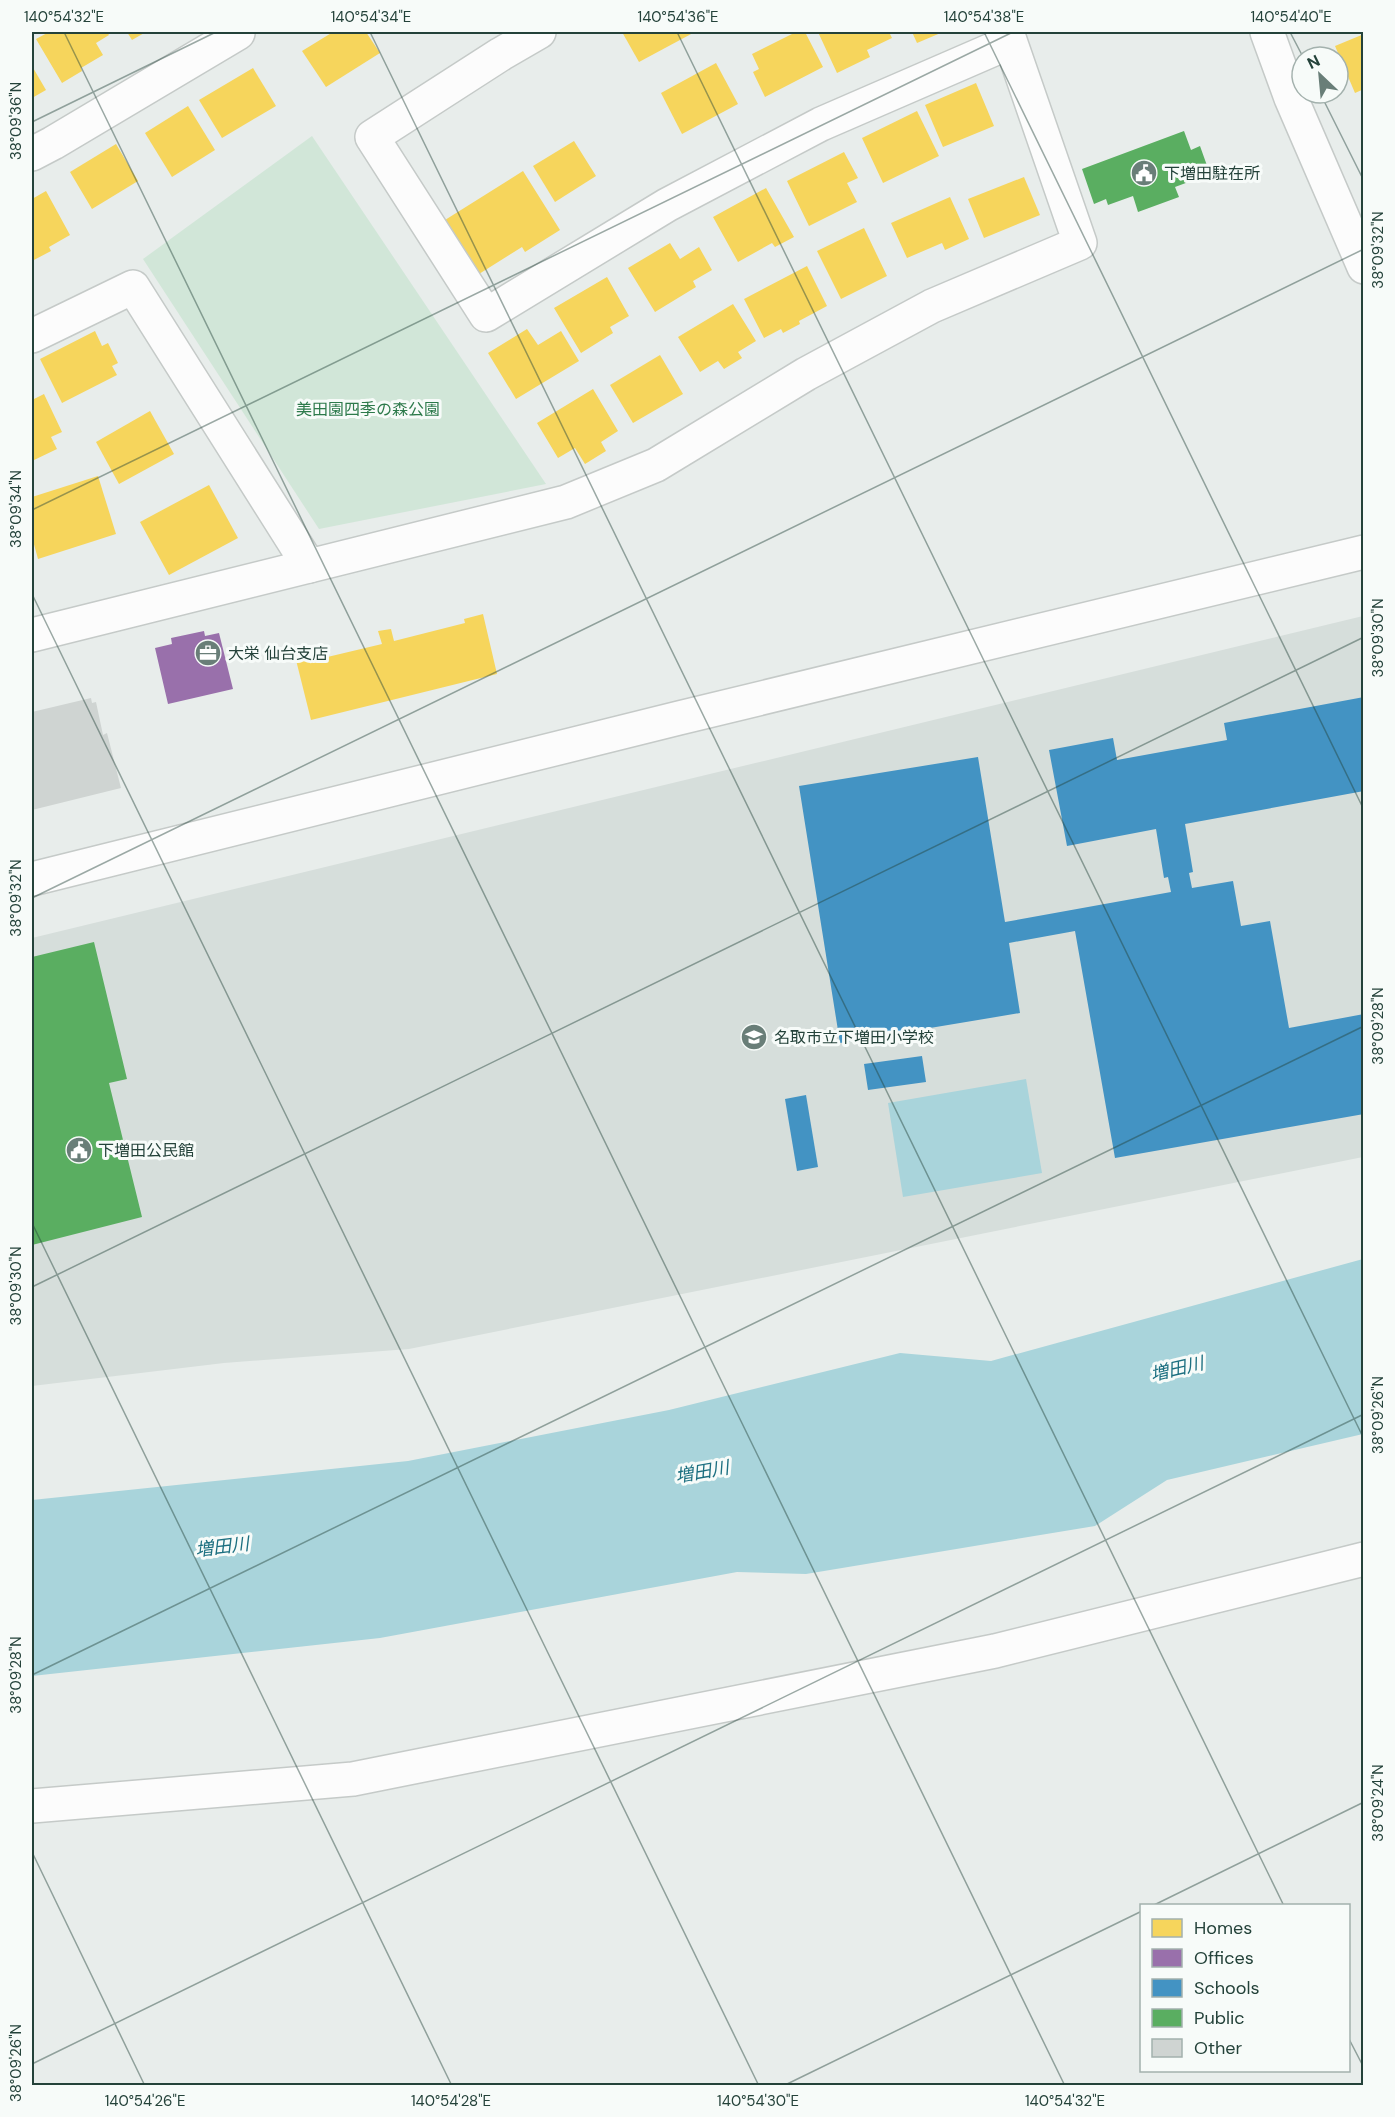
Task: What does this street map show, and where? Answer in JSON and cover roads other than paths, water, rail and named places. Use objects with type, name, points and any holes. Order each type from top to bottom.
[{"type":"street","points":[[32,154],[237,32]]},
{"type":"street","points":[[32,635],[566,502],[656,465],[806,374],[932,306],[1080,243],[1008,37],[820,124],[667,205],[486,315],[372,137],[538,32]]},
{"type":"street","points":[[1267,32],[1291,98],[1364,267]]},
{"type":"street","points":[[32,336],[134,286],[309,566]]},
{"type":"street","points":[[32,879],[679,718],[1364,552]]},
{"type":"street","points":[[32,1806],[353,1779],[995,1651],[1364,1559]]},
{"type":"water","points":[[1026,1079],[1042,1173],[903,1197],[888,1103]]},
{"type":"water","name":"増田川","points":[[1363,1259],[1363,1434],[1167,1480],[1095,1526],[806,1574],[737,1572],[380,1638],[32,1676],[32,1500],[408,1461],[669,1410],[900,1353],[991,1361]]},
{"type":"place","name":"下増田駐在所","points":[[1144,173]]},
{"type":"place","name":"大栄 仙台支店","points":[[208,653]]},
{"type":"place","name":"名取市立下増田小学校","points":[[754,1037]]},
{"type":"place","name":"下増田公民館","points":[[79,1150]]},
{"type":"park label","name":"美田園四季の森公園","points":[[368,409]]}]
